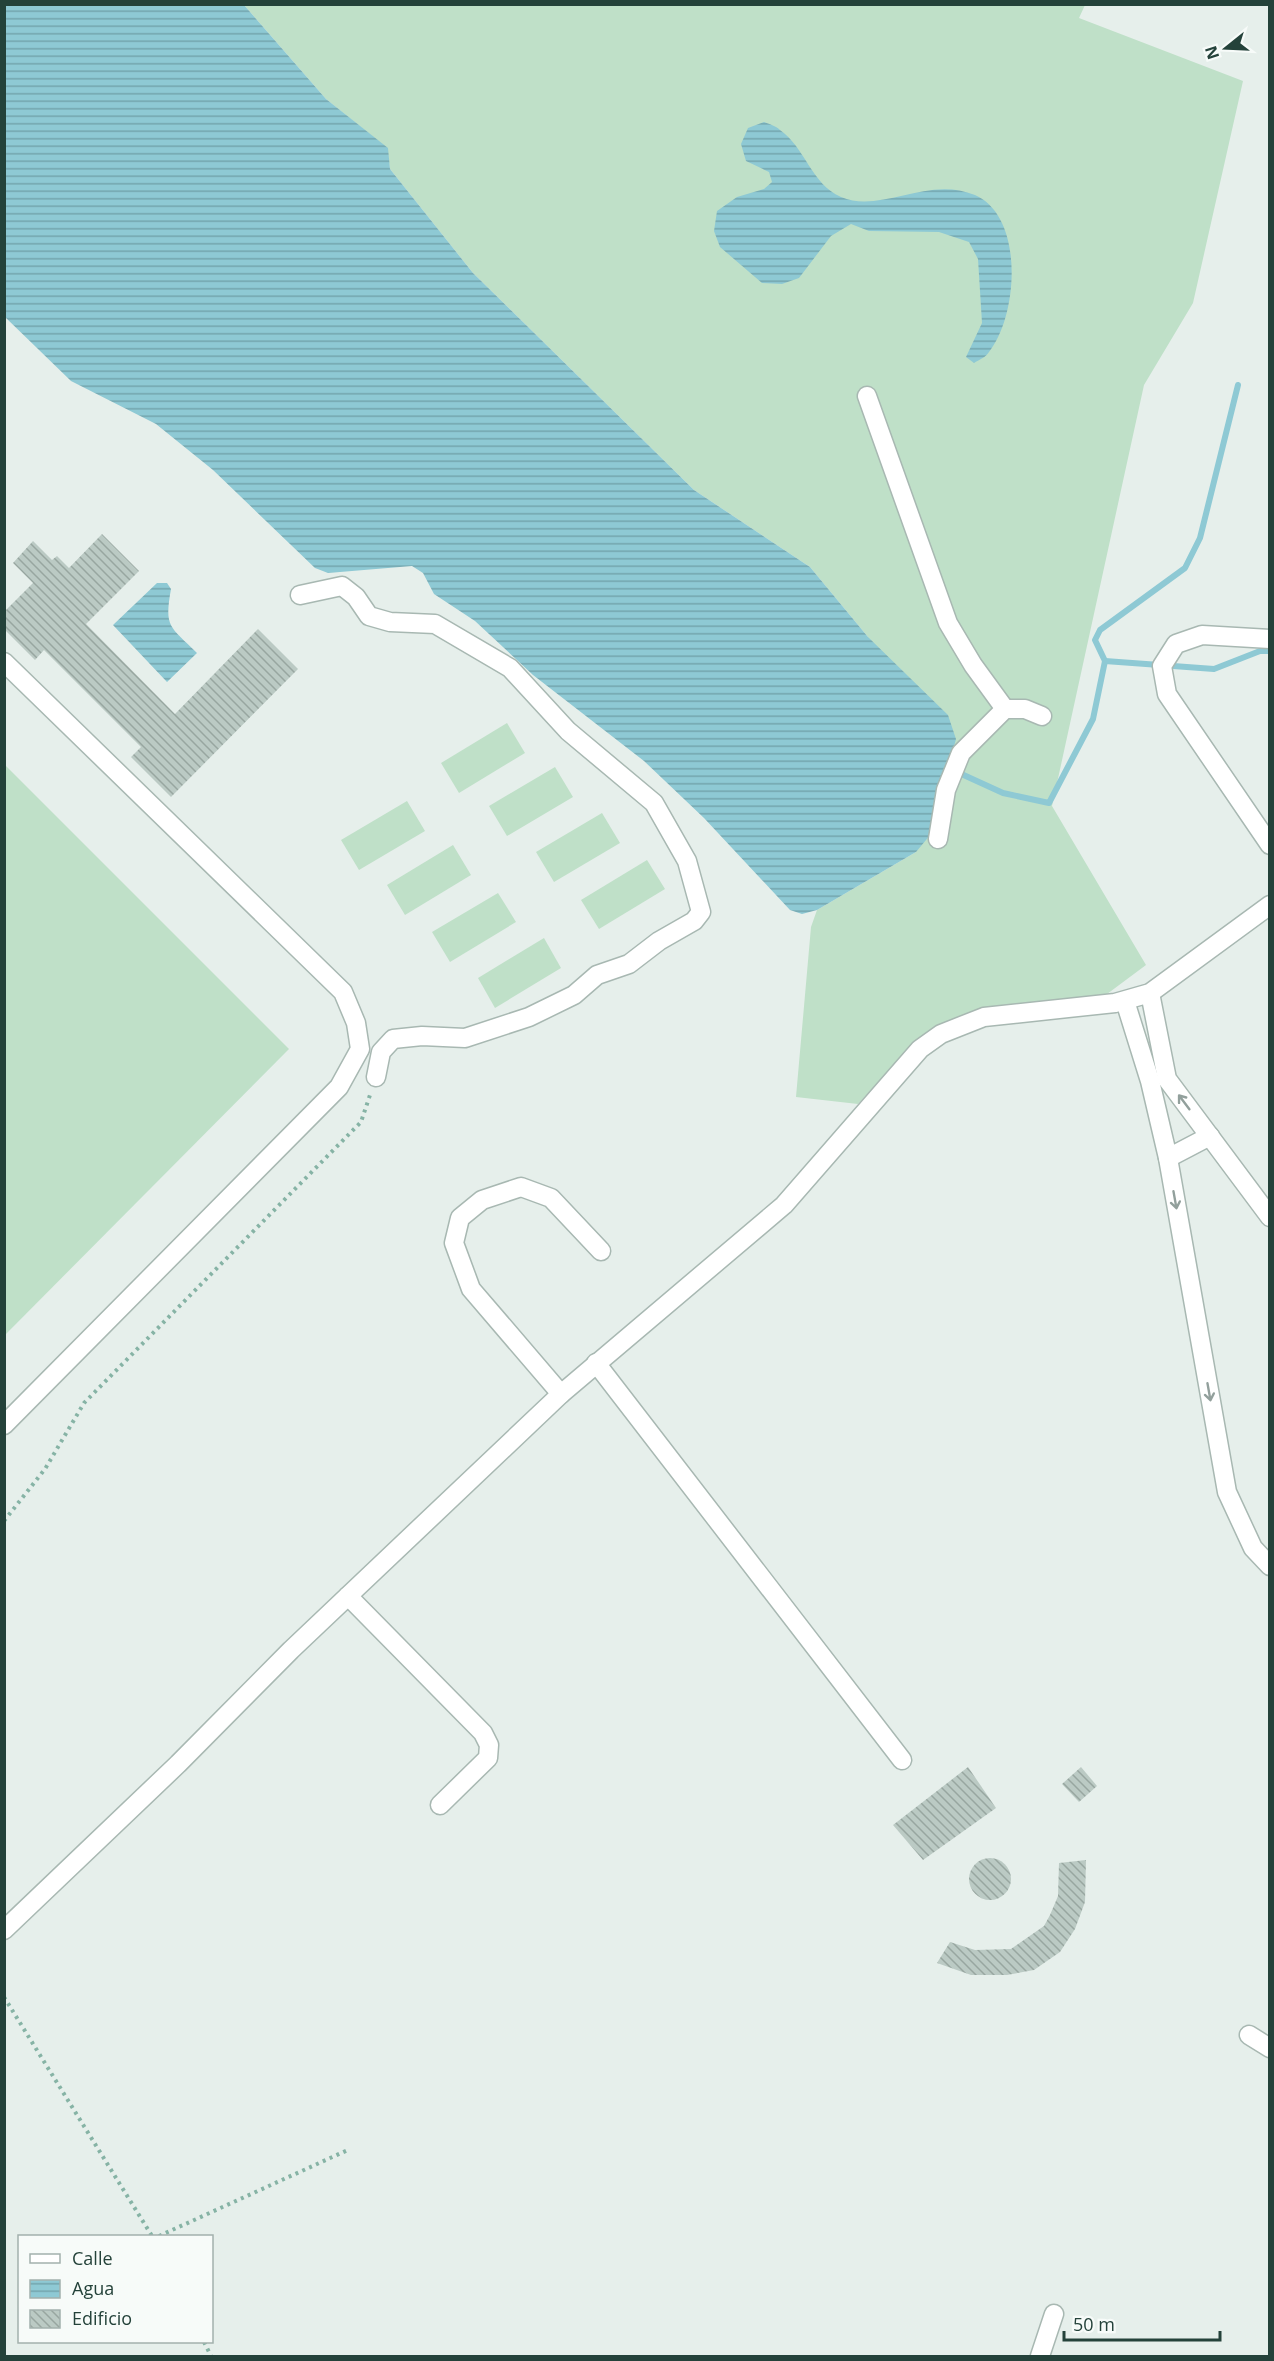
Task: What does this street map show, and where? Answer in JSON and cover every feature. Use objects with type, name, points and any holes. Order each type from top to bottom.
[{"type":"street","points":[[867,396],[948,623],[973,665],[1005,709]]},
{"type":"street","points":[[300,595],[342,586],[356,597],[369,616],[390,622],[435,624],[510,668],[568,731],[654,803],[687,861],[699,900],[700,912],[694,921],[659,941],[629,964],[597,975],[574,995],[529,1017],[465,1038],[422,1036],[393,1039],[381,1052],[376,1077]]},
{"type":"street","points":[[1269,639],[1202,635],[1176,644],[1162,666],[1167,694],[1269,845]]},
{"type":"street","points":[[4,662],[343,992],[356,1023],[360,1049],[339,1087],[4,1425]]},
{"type":"street","points":[[938,839],[946,790],[961,753],[1005,709],[1025,710],[1042,716]]},
{"type":"street","points":[[4,1930],[348,1596],[561,1394],[784,1205],[920,1049],[940,1034],[984,1017],[1125,1000],[1150,993],[1269,905]]},
{"type":"street","points":[[1150,993],[1168,1158],[1227,1492],[1253,1548],[1269,1566]]},
{"type":"street","points":[[1125,1000],[1159,1080],[1210,1136],[1269,1217]]},
{"type":"street","points":[[1168,1158],[1210,1136]]},
{"type":"street","points":[[561,1394],[471,1289],[454,1243],[460,1218],[482,1200],[521,1187],[551,1198],[601,1251]]},
{"type":"street","points":[[596,1363],[902,1760]]},
{"type":"street","points":[[348,1596],[483,1733],[489,1745],[488,1758],[440,1805]]},
{"type":"street","points":[[1248,2035],[1269,2048]]},
{"type":"street","points":[[1040,2356],[1054,2314]]},
{"type":"path","points":[[4,1521],[45,1469],[84,1403],[361,1122],[376,1077]]},
{"type":"path","points":[[4,1997],[151,2235]]},
{"type":"path","points":[[161,2235],[350,2149]]},
{"type":"green space","points":[[244,5],[1085,5],[1079,18],[1243,81],[1193,303],[1144,385],[1052,806],[1146,965],[1099,1000],[934,1031],[903,1055],[858,1104],[796,1097],[811,927],[817,910],[916,852],[868,637],[810,567],[694,490],[473,273],[390,169],[387,148],[326,99]]},
{"type":"green space","points":[[507,723],[525,753],[459,793],[441,763]]},
{"type":"green space","points":[[4,764],[289,1049],[5,1335],[4,1335]]},
{"type":"green space","points":[[555,767],[573,797],[507,836],[489,806]]},
{"type":"green space","points":[[407,801],[425,831],[359,870],[341,840]]},
{"type":"green space","points":[[602,813],[620,843],[554,882],[536,852]]},
{"type":"green space","points":[[453,845],[471,875],[405,915],[387,885]]},
{"type":"green space","points":[[647,860],[665,889],[599,929],[581,900]]},
{"type":"green space","points":[[498,893],[516,922],[450,962],[432,932]]},
{"type":"green space","points":[[544,938],[561,968],[495,1008],[478,978]]},
{"type":"water","points":[[4,5],[244,5],[326,99],[388,148],[390,169],[473,273],[694,490],[810,567],[868,637],[948,715],[956,739],[931,834],[916,852],[817,910],[802,914],[790,910],[704,818],[644,761],[533,675],[475,621],[434,594],[423,573],[412,566],[328,573],[315,568],[213,470],[156,424],[71,381],[5,317]]},
{"type":"water","points":[[764,122],[777,127],[789,137],[815,175],[831,191],[841,197],[856,201],[872,201],[922,191],[957,190],[975,195],[991,207],[1002,224],[1009,245],[1012,268],[1006,315],[999,336],[986,355],[974,363],[966,357],[982,323],[978,259],[969,242],[939,232],[869,231],[851,224],[831,236],[799,278],[782,284],[762,283],[720,247],[714,231],[717,211],[737,197],[764,189],[772,182],[769,172],[746,161],[741,144],[748,128]]},
{"type":"water","points":[[157,583],[167,583],[171,589],[168,612],[171,626],[197,653],[167,682],[113,625]]},
{"type":"building","points":[[102,534],[139,571],[86,624],[175,714],[258,629],[298,669],[171,797],[131,757],[141,747],[44,650],[35,660],[4,629],[4,612],[33,583],[13,563],[33,541],[52,560],[57,556],[69,568]]},
{"type":"building","points":[[968,1767],[996,1808],[923,1860],[893,1825]]},
{"type":"building","points":[[1081,1767],[1097,1786],[1079,1802],[1062,1784]]},
{"type":"building","points":[[990,1858],[1005,1864],[1011,1879],[1005,1894],[990,1900],[975,1894],[969,1879],[975,1864]]},
{"type":"building","points":[[1086,1860],[1085,1902],[1075,1929],[1060,1952],[1034,1970],[1007,1975],[971,1975],[937,1963],[950,1942],[975,1950],[1011,1949],[1044,1926],[1058,1896],[1059,1863]]},
{"type":"waterway","points":[[1105,661],[1095,640],[1100,630],[1185,568],[1200,538],[1238,385]]},
{"type":"waterway","points":[[957,772],[1003,793],[1049,803],[1093,719],[1105,661],[1214,669],[1260,651],[1270,651]]}]
